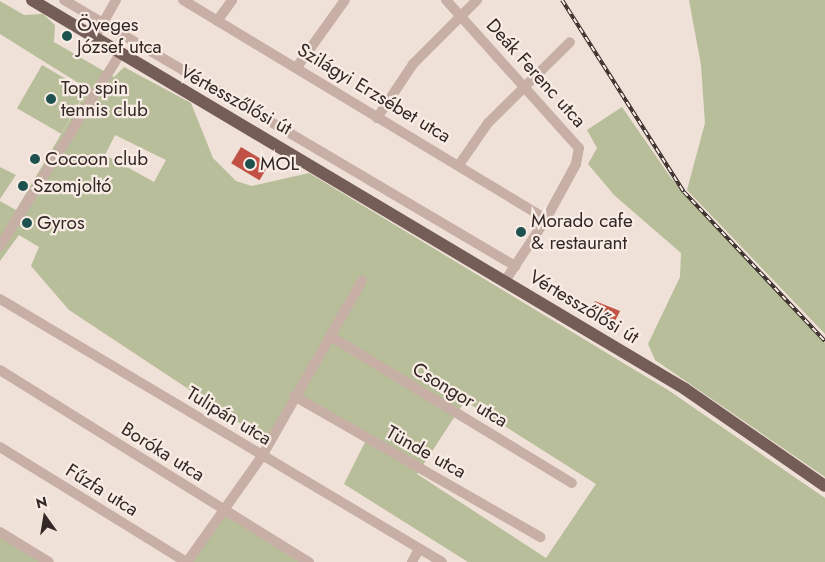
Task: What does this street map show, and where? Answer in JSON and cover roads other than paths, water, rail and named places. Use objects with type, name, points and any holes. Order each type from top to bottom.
[{"type":"main road","name":"Vértesszőlősi út","points":[[32,0],[504,281],[724,417],[825,486]]},
{"type":"street","name":"Vértesszőlősi út","points":[[64,0],[515,266]]},
{"type":"street","points":[[94,37],[116,0]]},
{"type":"street","name":"Szilágyi Erzsébet utca","points":[[183,0],[297,67],[377,118],[459,165],[546,219]]},
{"type":"street","points":[[217,21],[232,0]]},
{"type":"street","points":[[297,67],[345,0]]},
{"type":"street","name":"Deák Ferenc utca","points":[[446,0],[525,84],[579,148],[576,164],[546,219]]},
{"type":"street","points":[[377,118],[414,64],[459,14],[477,0]]},
{"type":"street","points":[[459,165],[488,123],[525,84],[570,42]]},
{"type":"street","points":[[0,246],[120,54]]},
{"type":"street","points":[[422,232],[431,216]]},
{"type":"street","points":[[504,281],[546,219]]},
{"type":"street","points":[[186,562],[227,512],[262,456],[294,396],[362,282]]},
{"type":"street","name":"Tulipán utca","points":[[0,299],[442,562]]},
{"type":"street","name":"Csongor utca","points":[[330,336],[572,483]]},
{"type":"street","name":"Boróka utca","points":[[0,370],[309,562]]},
{"type":"street","name":"Tünde utca","points":[[294,396],[540,536]]},
{"type":"street","name":"Fűzfa utca","points":[[0,448],[186,562]]},
{"type":"street","points":[[0,532],[48,562]]},
{"type":"street","points":[[412,562],[419,549]]},
{"type":"railway","points":[[562,0],[684,192],[825,341]]},
{"type":"place","name":"Öveges József utca","points":[[67,36]]},
{"type":"place","name":"Top spin tennis club","points":[[51,99]]},
{"type":"place","name":"Cocoon club","points":[[35,159]]},
{"type":"place","name":"MOL","points":[[250,164]]},
{"type":"place","name":"Szomjoltó","points":[[23,186]]},
{"type":"place","name":"Gyros","points":[[27,223]]},
{"type":"place","name":"Morado cafe & restaurant","points":[[521,232]]}]
